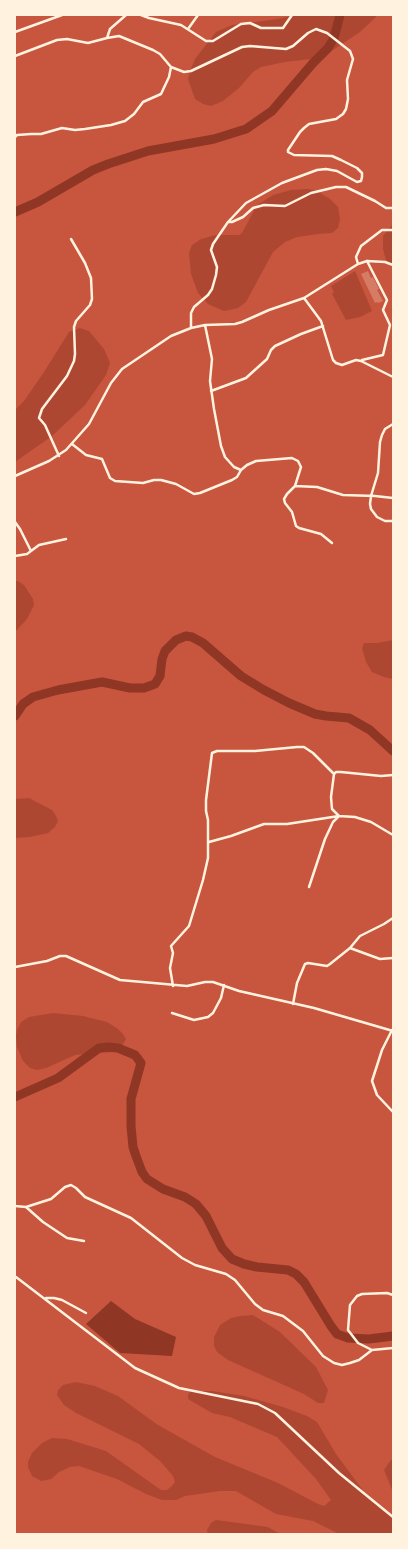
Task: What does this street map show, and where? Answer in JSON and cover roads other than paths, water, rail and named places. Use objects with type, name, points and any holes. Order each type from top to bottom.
[{"type":"street","points":[[15,32],[62,15]]},
{"type":"street","points":[[107,38],[110,29],[126,15]]},
{"type":"street","points":[[141,15],[180,25],[206,41],[213,41],[242,24],[250,23],[261,28],[282,28],[292,15]]},
{"type":"street","points":[[188,29],[198,15]]},
{"type":"street","points":[[15,56],[58,40],[67,39],[88,43],[119,36],[160,54],[171,67],[179,71],[191,71],[242,47],[286,49],[293,46],[312,30],[320,30],[327,33],[350,51],[352,58],[347,80],[348,99],[346,109],[336,119],[309,124],[288,147],[288,152],[294,155],[332,156],[362,172],[361,181],[357,182],[337,171],[317,170],[282,183],[246,202],[228,222],[213,244],[211,250],[217,267],[216,275],[212,289],[194,307],[191,313],[191,328]]},
{"type":"street","points":[[15,137],[17,135],[41,134],[62,128],[85,129],[125,121],[134,114],[143,102],[161,94],[169,77],[171,67]]},
{"type":"street","points":[[228,222],[243,217],[253,208],[264,205],[285,206],[311,193],[336,187],[346,187],[386,208],[393,208]]},
{"type":"street","points":[[358,264],[356,258],[361,246],[382,230],[393,230]]},
{"type":"street","points":[[59,456],[45,424],[39,418],[42,409],[67,376],[74,360],[74,327],[76,321],[92,299],[91,278],[85,263],[70,239]]},
{"type":"street","points":[[361,361],[383,355],[390,325],[383,310],[387,300],[368,261]]},
{"type":"street","points":[[15,476],[59,456],[89,424],[111,383],[122,369],[171,336],[205,325],[242,322],[304,298],[358,264],[368,261],[385,262],[393,265]]},
{"type":"street","points":[[304,298],[319,316],[333,360],[336,363],[342,365],[356,360],[361,361],[393,377]]},
{"type":"street","points":[[205,325],[212,359],[210,381],[217,430],[223,452],[230,463],[241,470]]},
{"type":"street","points":[[211,391],[246,378],[267,358],[275,346],[323,326]]},
{"type":"street","points":[[393,424],[384,429],[382,435],[378,473],[371,496],[371,509],[373,513],[385,521],[393,521]]},
{"type":"street","points":[[72,444],[86,455],[102,459],[110,478],[115,481],[143,483],[161,480],[176,484],[194,494],[232,480],[247,465],[256,461],[265,459],[295,459],[300,463],[301,467],[295,486],[284,499],[285,503],[292,512],[296,526],[318,532],[332,543]]},
{"type":"street","points":[[295,486],[317,487],[343,495],[393,498]]},
{"type":"street","points":[[15,522],[31,551]]},
{"type":"street","points":[[15,556],[27,554],[39,545],[66,539]]},
{"type":"street","points":[[173,986],[170,968],[173,953],[171,946],[185,932],[192,919],[208,858],[209,842],[206,800],[211,755],[214,751],[255,751],[304,747],[313,753],[334,774]]},
{"type":"street","points":[[334,774],[340,772],[373,776],[393,775]]},
{"type":"street","points":[[334,774],[331,797],[332,810],[339,816]]},
{"type":"street","points":[[309,887],[325,840],[333,822],[339,816]]},
{"type":"street","points":[[209,842],[264,824],[287,824],[339,816],[355,817],[371,822],[393,835]]},
{"type":"street","points":[[293,1004],[304,964],[326,966],[350,948],[360,936],[393,918]]},
{"type":"street","points":[[350,948],[380,959],[393,958]]},
{"type":"street","points":[[15,966],[66,956],[120,980],[173,986],[214,982],[239,991],[314,1008],[392,1031],[382,1050],[372,1081],[377,1095],[393,1112]]},
{"type":"street","points":[[172,1013],[194,1020],[208,1018],[221,998],[224,985]]},
{"type":"street","points":[[15,1206],[26,1207],[52,1199],[65,1187],[71,1185],[84,1196],[131,1218],[182,1258],[195,1265],[226,1274],[235,1280],[255,1304],[264,1310],[283,1316],[302,1331],[323,1356],[334,1363],[342,1365],[350,1363],[359,1360],[372,1350],[393,1348]]},
{"type":"street","points":[[26,1207],[43,1222],[68,1238],[84,1241]]},
{"type":"street","points":[[16,1277],[135,1368],[180,1388],[258,1404],[275,1413],[338,1473],[393,1517]]},
{"type":"street","points":[[372,1350],[355,1340],[350,1334],[347,1327],[350,1305],[357,1296],[362,1294],[387,1293],[393,1295]]},
{"type":"street","points":[[44,1298],[62,1300],[86,1313]]},
{"type":"waterway","points":[[15,212],[38,202],[93,170],[108,164],[148,151],[214,139],[246,129],[272,111],[328,48],[334,38],[340,15]]},
{"type":"waterway","points":[[15,716],[23,704],[33,697],[58,690],[102,682],[130,688],[144,688],[155,684],[160,676],[165,651],[176,640],[186,636],[203,643],[241,676],[264,690],[315,714],[349,718],[370,730],[393,751]]},
{"type":"waterway","points":[[15,1097],[58,1078],[99,1048],[118,1048],[135,1055],[141,1063],[131,1099],[133,1147],[142,1172],[147,1179],[163,1189],[185,1197],[196,1204],[206,1216],[222,1248],[232,1259],[244,1264],[288,1270],[296,1274],[304,1282],[337,1334],[348,1338],[369,1339],[393,1336]]}]
